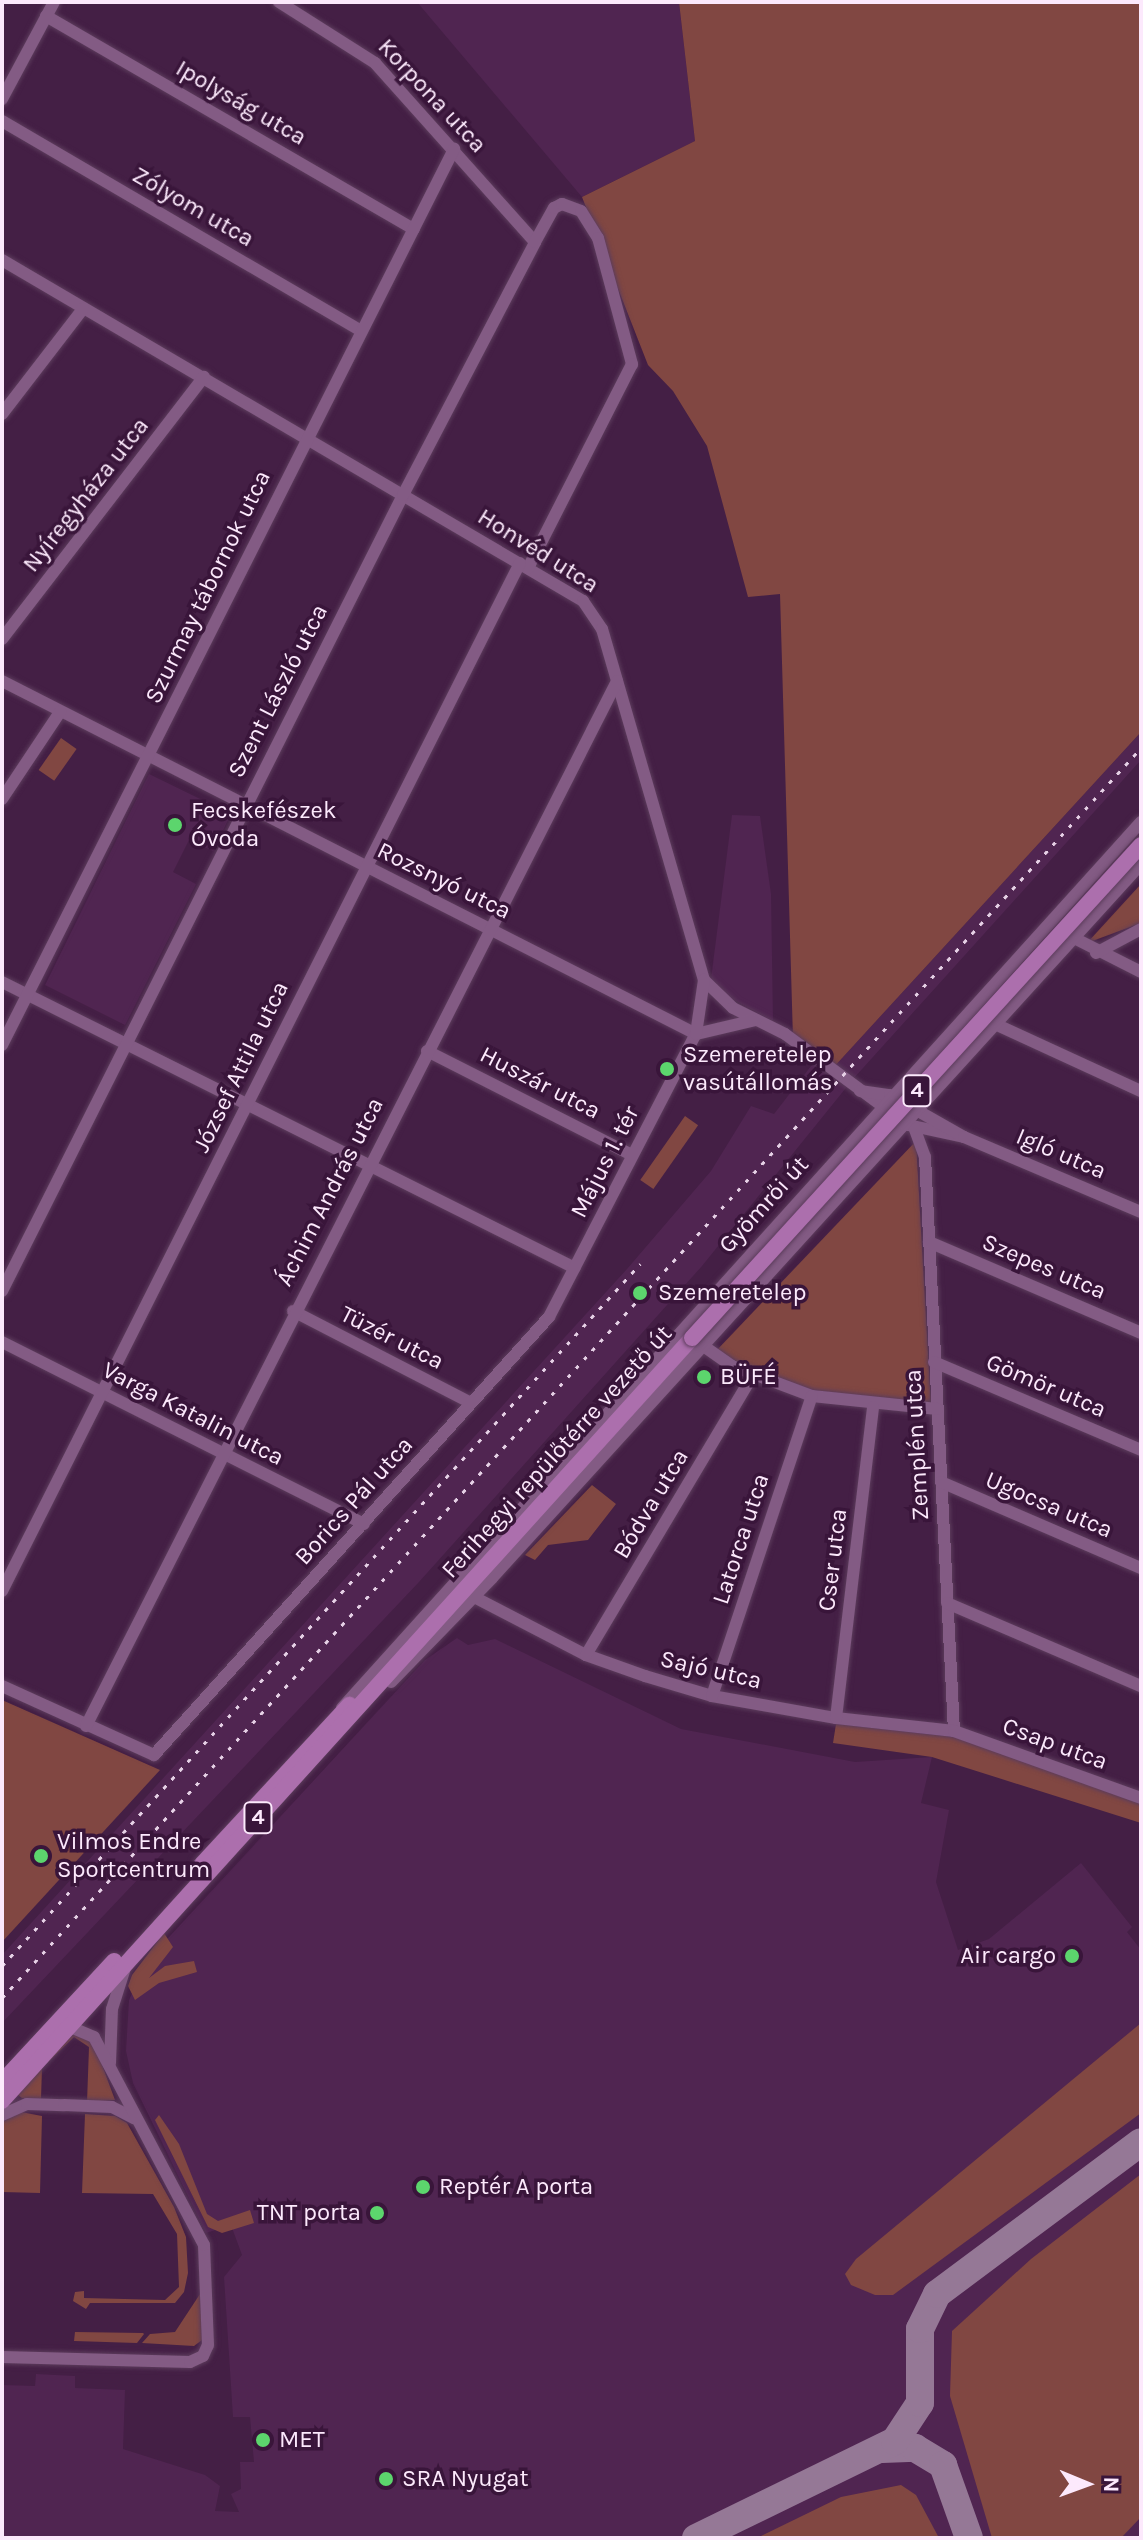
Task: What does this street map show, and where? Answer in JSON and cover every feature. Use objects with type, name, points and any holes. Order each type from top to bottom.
[{"type":"main road","name":"Ferihegyi repülőtérre vezető út","points":[[2,2101],[63,2024],[331,1730],[429,1630],[697,1342],[1141,845]]},
{"type":"main road","name":"Ferihegyi repülőtérre vezető út","points":[[2,2082],[129,1960],[331,1730]]},
{"type":"street","points":[[2,99],[54,2]]},
{"type":"street","name":"Korpona utca","points":[[279,2],[363,53],[454,149],[535,242]]},
{"type":"street","name":"Ipolyság utca","points":[[46,16],[414,229]]},
{"type":"street","name":"Zólyom utca","points":[[2,121],[361,331]]},
{"type":"street","name":"Szurmay tábornok utca","points":[[2,1045],[454,149]]},
{"type":"street","name":"József Attila utca","points":[[2,1591],[365,867],[625,380],[632,353],[598,238],[581,211],[562,204],[554,208],[535,242]]},
{"type":"street","name":"Szent László utca","points":[[2,1291],[244,804],[535,242]]},
{"type":"street","name":"Honvéd utca","points":[[2,260],[583,601],[595,615],[617,681],[704,980]]},
{"type":"street","points":[[2,414],[83,309]]},
{"type":"street","name":"Nyíregyháza utca","points":[[2,639],[204,377]]},
{"type":"street","name":"Rozsnyó utca","points":[[2,681],[696,1034]]},
{"type":"street","name":"Áchim András utca","points":[[86,1726],[293,1311],[617,681]]},
{"type":"street","points":[[2,799],[60,712]]},
{"type":"street","name":"Gyömrői út","points":[[331,1730],[890,1095],[1141,822]]},
{"type":"street","name":"Gyömrői út","points":[[331,1730],[474,1597],[697,1342],[911,1126],[918,1109],[1141,864]]},
{"type":"street","points":[[1096,953],[1141,929]]},
{"type":"street","points":[[1074,938],[1096,953],[1141,972]]},
{"type":"street","points":[[704,980],[727,1003],[797,1042],[880,1107],[911,1126]]},
{"type":"street","points":[[704,980],[696,1034],[755,1020]]},
{"type":"street","points":[[2,982],[575,1268]]},
{"type":"street","points":[[995,1024],[1141,1091]]},
{"type":"street","name":"Május 1. tér","points":[[575,1268],[696,1034]]},
{"type":"street","name":"Huszár utca","points":[[427,1051],[632,1155]]},
{"type":"street","points":[[874,1091],[915,1069]]},
{"type":"street","points":[[860,1091],[890,1095],[918,1109]]},
{"type":"street","points":[[860,1091],[867,1121]]},
{"type":"street","name":"Igló utca","points":[[918,1109],[937,1126],[1141,1212]]},
{"type":"street","name":"Igló utca","points":[[911,1126],[937,1126]]},
{"type":"street","name":"Zemplén utca","points":[[911,1126],[925,1157],[954,1731]]},
{"type":"street","name":"Zemplén utca","points":[[925,1157],[937,1126]]},
{"type":"street","name":"Szepes utca","points":[[929,1242],[1141,1333]]},
{"type":"street","name":"Borics Pál utca","points":[[86,1726],[154,1755],[549,1317],[575,1268]]},
{"type":"street","name":"Tüzér utca","points":[[293,1311],[471,1403]]},
{"type":"street","name":"Varga Katalin utca","points":[[2,1342],[364,1524]]},
{"type":"street","points":[[697,1342],[753,1375],[812,1396],[873,1407],[937,1409]]},
{"type":"street","name":"Gömör utca","points":[[934,1362],[1141,1450]]},
{"type":"street","name":"Bódva utca","points":[[586,1655],[753,1375]]},
{"type":"street","name":"Latorca utca","points":[[712,1696],[812,1396]]},
{"type":"street","name":"Cser utca","points":[[836,1718],[873,1407]]},
{"type":"street","name":"Ugocsa utca","points":[[941,1482],[1141,1568]]},
{"type":"street","name":"Sajó utca","points":[[474,1597],[586,1655],[712,1696],[836,1718],[954,1731]]},
{"type":"street","points":[[947,1603],[1141,1686]]},
{"type":"street","points":[[2,1686],[86,1726]]},
{"type":"street","name":"Csap utca","points":[[954,1731],[1141,1798]]},
{"type":"street","points":[[110,2067],[112,2009],[129,1960]]},
{"type":"street","points":[[2,2357],[190,2362],[203,2356],[210,2332],[204,2245],[134,2118],[94,2037],[63,2024]]},
{"type":"street","points":[[2,2115],[27,2104],[112,2107],[134,2118]]},
{"type":"shaded area","points":[[417,2],[679,2],[695,141],[582,197]]},
{"type":"shaded area","points":[[679,2],[1141,2],[1141,732],[833,1068],[793,1039],[780,594],[748,597],[707,446],[673,391],[648,365],[582,197],[695,141]]},
{"type":"shaded area","points":[[1141,732],[1141,760],[854,1078],[702,1266],[419,1582],[2,2023],[2,1955],[627,1269],[711,1171],[751,1106],[774,1114],[818,1057],[833,1068]]},
{"type":"shaded area","points":[[61,738],[77,749],[54,781],[39,770]]},
{"type":"shaded area","points":[[149,774],[231,814],[213,851],[189,840],[173,872],[196,884],[125,1025],[45,985]]},
{"type":"shaded area","points":[[732,815],[760,816],[771,894],[773,1021],[725,995],[711,979]]},
{"type":"shaded area","points":[[1141,884],[1141,923],[1087,943]]},
{"type":"shaded area","points":[[685,1116],[698,1125],[653,1189],[640,1180]]},
{"type":"shaded area","points":[[916,1141],[931,1406],[813,1390],[756,1371],[716,1351]]},
{"type":"shaded area","points":[[592,1485],[616,1504],[588,1540],[548,1545],[535,1560],[525,1555]]},
{"type":"shaded area","points":[[457,1638],[468,1645],[495,1639],[681,1729],[855,1762],[932,1757],[921,1803],[949,1810],[936,1882],[958,1950],[989,1939],[1081,1863],[1132,1927],[1127,1932],[1141,1950],[1141,2538],[2,2538],[2,2385],[35,2386],[36,2374],[75,2376],[75,2388],[125,2390],[123,2449],[205,2475],[220,2486],[215,2511],[239,2512],[231,2494],[241,2489],[240,2462],[254,2462],[250,2417],[233,2417],[224,2277],[242,2255],[231,2225],[206,2233],[133,2083],[126,2051],[129,2000],[146,1962],[425,1660]]},
{"type":"shaded area","name":"Vilmos Endre Sportcentrum","points":[[2,1700],[160,1770],[2,1942]]},
{"type":"shaded area","points":[[836,1724],[954,1737],[1141,1802],[1141,1823],[932,1757],[833,1743]]},
{"type":"shaded area","points":[[164,1933],[173,1947],[149,1978],[165,1966],[194,1961],[197,1972],[159,1983],[135,2000],[128,1986],[132,1975]]},
{"type":"shaded area","points":[[1141,2023],[1141,2113],[893,2295],[875,2295],[851,2285],[845,2274],[856,2259]]},
{"type":"shaded area","points":[[72,2034],[94,2043],[115,2100],[87,2102],[89,2047],[74,2037],[42,2068],[41,2099],[18,2095]]},
{"type":"shaded area","points":[[21,2112],[42,2116],[40,2193],[2,2192],[2,2122]]},
{"type":"shaded area","points":[[85,2114],[115,2116],[127,2123],[174,2207],[186,2237],[188,2273],[184,2292],[175,2303],[90,2303],[86,2309],[73,2301],[75,2292],[84,2291],[84,2298],[165,2300],[179,2287],[177,2234],[153,2194],[82,2193]]},
{"type":"shaded area","points":[[159,2115],[179,2144],[207,2214],[218,2221],[250,2210],[254,2223],[222,2233],[208,2227],[155,2120]]},
{"type":"shaded area","points":[[1141,2174],[1141,2517],[1121,2538],[992,2538],[950,2396],[952,2331],[1031,2259]]},
{"type":"shaded area","points":[[200,2294],[202,2340],[194,2346],[142,2343],[150,2334],[175,2332]]},
{"type":"shaded area","points":[[75,2332],[144,2334],[137,2343],[74,2341]]},
{"type":"shaded area","points":[[901,2485],[916,2495],[939,2538],[757,2538],[841,2497]]},
{"type":"taxiway","points":[[696,2538],[895,2441],[920,2403],[920,2329],[937,2294],[1141,2142]]},
{"type":"taxiway","points":[[882,2449],[915,2448],[943,2465],[969,2538]]},
{"type":"railway","points":[[2,1998],[1141,748]]},
{"type":"railway","points":[[2,1966],[640,1264]]},
{"type":"place","name":"Fecskefészek Óvoda","points":[[175,825]]},
{"type":"place","name":"Szemeretelep vasútállomás","points":[[667,1069]]},
{"type":"place","name":"Szemeretelep","points":[[640,1293]]},
{"type":"place","name":"BÜFÉ","points":[[704,1377]]},
{"type":"place","name":"Vilmos Endre Sportcentrum","points":[[41,1856]]},
{"type":"place","name":"Air cargo","points":[[1072,1956]]},
{"type":"place","name":"Reptér A porta","points":[[423,2187]]},
{"type":"place","name":"TNT porta","points":[[377,2213]]},
{"type":"place","name":"MET","points":[[263,2440]]},
{"type":"place","name":"SRA Nyugat","points":[[386,2479]]}]
